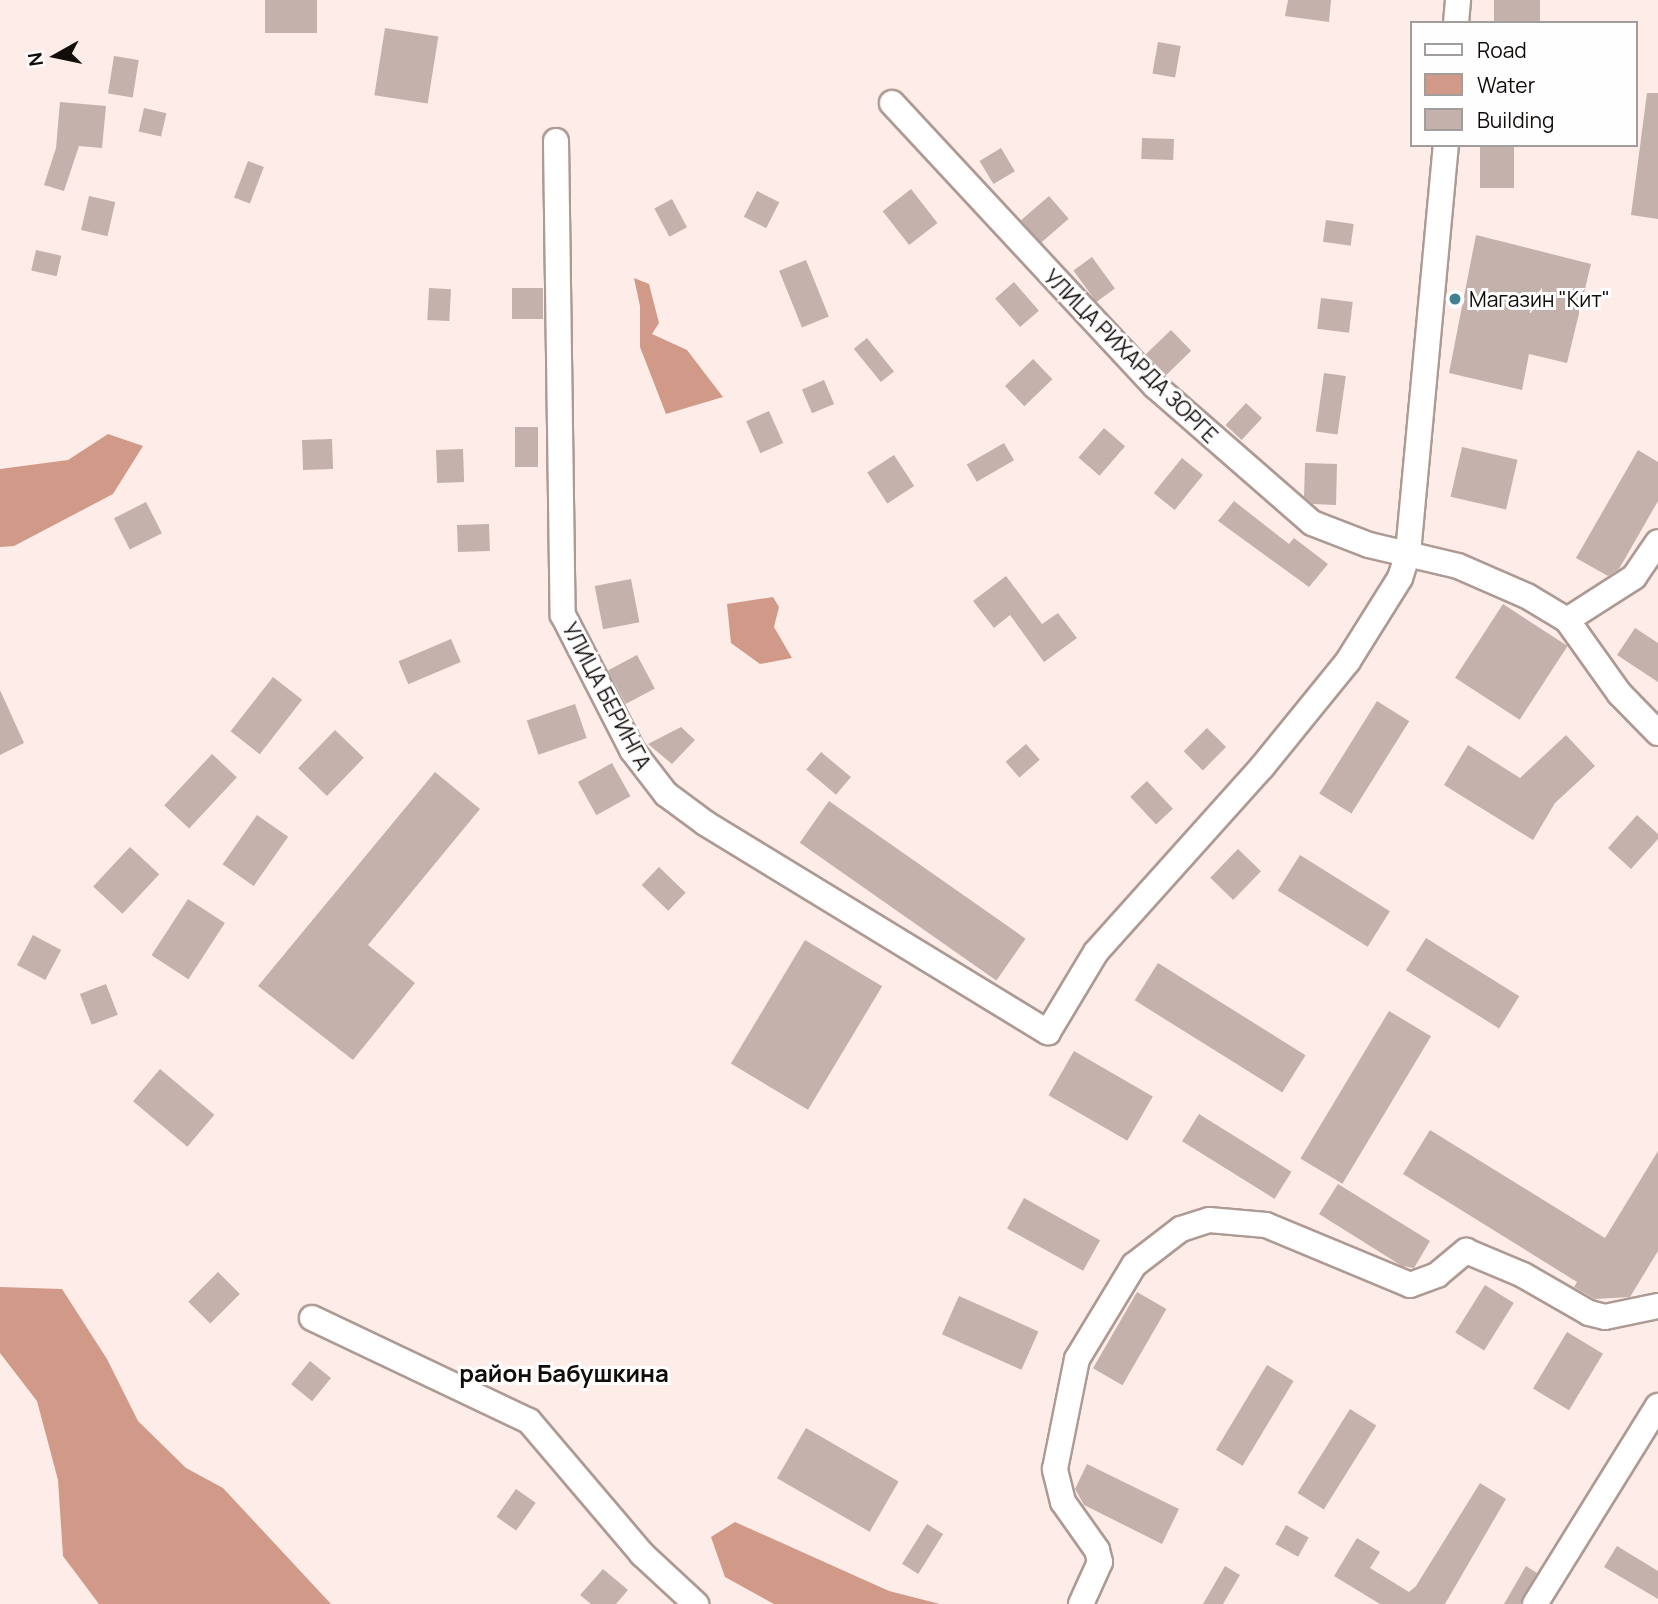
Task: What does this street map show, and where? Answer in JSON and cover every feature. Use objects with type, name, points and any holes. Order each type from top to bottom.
[{"type":"street","points":[[1456,21],[1458,0]]},
{"type":"street","name":"УЛИЦА РИХАРДА ЗОРГЕ","points":[[892,103],[1190,421],[1312,523],[1337,535],[1408,553],[1481,576],[1567,620]]},
{"type":"street","name":"УЛИЦА БЕРИНГА","points":[[556,141],[564,615],[632,750],[666,794],[705,823],[1048,1032],[1096,952],[1262,767],[1348,661],[1400,578],[1408,553]]},
{"type":"street","points":[[1408,553],[1446,147]]},
{"type":"street","points":[[1658,542],[1634,577],[1567,620],[1619,693],[1658,733]]},
{"type":"street","points":[[1081,1604],[1100,1562],[1097,1550],[1063,1502],[1055,1469],[1077,1359],[1134,1265],[1181,1229],[1209,1220],[1266,1224],[1410,1284],[1437,1275],[1466,1251],[1523,1275],[1589,1313],[1619,1315],[1658,1306]]},
{"type":"street","points":[[312,1318],[529,1420],[642,1555],[696,1604]]},
{"type":"street","points":[[1535,1604],[1658,1406]]},
{"type":"water","points":[[634,278],[649,284],[659,323],[652,334],[687,350],[723,397],[666,414],[640,347],[640,306]]},
{"type":"water","points":[[108,434],[143,446],[113,494],[14,546],[0,547],[0,469],[68,460]]},
{"type":"water","points":[[773,597],[779,607],[774,627],[792,658],[760,664],[731,643],[727,604]]},
{"type":"water","points":[[0,1287],[62,1289],[107,1359],[138,1421],[186,1468],[223,1488],[331,1604],[99,1604],[63,1556],[58,1480],[37,1401],[0,1353]]},
{"type":"water","points":[[735,1522],[889,1591],[940,1604],[774,1604],[725,1577],[711,1537]]},
{"type":"building","points":[[265,0],[317,0],[317,33],[265,33]]},
{"type":"building","points":[[1288,0],[1331,0],[1329,22],[1285,16]]},
{"type":"building","points":[[1494,0],[1540,0],[1540,21],[1494,21]]},
{"type":"building","points":[[385,28],[438,36],[428,104],[374,95]]},
{"type":"building","points":[[1158,42],[1181,46],[1175,78],[1152,74]]},
{"type":"building","points":[[114,56],[139,60],[133,97],[108,94]]},
{"type":"building","points":[[1647,93],[1658,93],[1658,219],[1631,215]]},
{"type":"building","points":[[60,102],[106,106],[102,148],[79,146],[64,191],[44,185],[56,148]]},
{"type":"building","points":[[144,108],[166,113],[161,137],[139,131]]},
{"type":"building","points":[[1142,138],[1174,139],[1173,160],[1141,159]]},
{"type":"building","points":[[1480,147],[1514,147],[1514,188],[1480,188]]},
{"type":"building","points":[[1001,148],[1015,171],[993,184],[980,161]]},
{"type":"building","points":[[248,161],[264,167],[250,204],[234,197]]},
{"type":"building","points":[[911,189],[937,223],[909,245],[883,211]]},
{"type":"building","points":[[757,191],[779,202],[766,228],[744,217]]},
{"type":"building","points":[[89,196],[115,202],[107,236],[81,230]]},
{"type":"building","points":[[1049,196],[1069,219],[1041,243],[1021,220]]},
{"type":"building","points":[[672,199],[687,227],[669,237],[654,208]]},
{"type":"building","points":[[1326,220],[1354,224],[1351,246],[1323,242]]},
{"type":"building","points":[[1476,235],[1591,264],[1567,363],[1529,354],[1522,390],[1449,373]]},
{"type":"building","points":[[36,250],[61,256],[57,276],[31,270]]},
{"type":"building","points":[[1092,257],[1115,289],[1096,302],[1073,271]]},
{"type":"building","points":[[806,260],[829,317],[802,327],[779,271]]},
{"type":"building","points":[[1014,282],[1039,311],[1020,327],[995,298]]},
{"type":"building","points":[[429,288],[451,289],[449,321],[427,320]]},
{"type":"building","points":[[512,288],[543,288],[543,319],[512,319]]},
{"type":"building","points":[[1321,298],[1353,302],[1349,333],[1317,329]]},
{"type":"building","points":[[1171,330],[1191,351],[1166,375],[1146,354]]},
{"type":"building","points":[[867,338],[894,371],[881,382],[854,349]]},
{"type":"building","points":[[1033,359],[1052,379],[1024,406],[1005,386]]},
{"type":"building","points":[[1324,373],[1346,376],[1338,434],[1316,431]]},
{"type":"building","points":[[824,380],[834,404],[812,413],[802,389]]},
{"type":"building","points":[[1246,403],[1262,418],[1242,440],[1226,425]]},
{"type":"building","points":[[769,411],[783,443],[760,453],[746,421]]},
{"type":"building","points":[[515,427],[538,427],[538,467],[515,467]]},
{"type":"building","points":[[1104,428],[1125,446],[1100,476],[1078,457]]},
{"type":"building","points":[[332,439],[333,469],[303,470],[302,440]]},
{"type":"building","points":[[1004,443],[1014,460],[977,482],[967,464]]},
{"type":"building","points":[[1462,447],[1518,460],[1506,510],[1451,497]]},
{"type":"building","points":[[463,449],[464,482],[437,483],[436,450]]},
{"type":"building","points":[[1638,450],[1658,462],[1658,501],[1619,569],[1608,576],[1576,558]]},
{"type":"building","points":[[894,455],[914,486],[887,503],[867,472]]},
{"type":"building","points":[[1182,458],[1203,475],[1175,510],[1154,493]]},
{"type":"building","points":[[1305,463],[1337,464],[1336,505],[1313,504],[1304,497]]},
{"type":"building","points":[[1234,501],[1289,544],[1294,538],[1328,564],[1309,587],[1218,521]]},
{"type":"building","points":[[146,502],[162,533],[130,550],[114,518]]},
{"type":"building","points":[[489,524],[490,551],[458,552],[457,525]]},
{"type":"building","points":[[1006,576],[1042,624],[1058,613],[1077,638],[1044,662],[1010,615],[994,628],[973,601]]},
{"type":"building","points":[[631,579],[639,622],[603,629],[595,586]]},
{"type":"building","points":[[1503,604],[1568,646],[1520,720],[1455,678]]},
{"type":"building","points":[[1635,628],[1658,643],[1658,682],[1617,655]]},
{"type":"building","points":[[451,639],[461,662],[408,684],[399,661]]},
{"type":"building","points":[[637,655],[655,689],[626,704],[608,670]]},
{"type":"building","points":[[273,677],[302,700],[260,754],[231,731]]},
{"type":"building","points":[[0,690],[24,743],[0,755]]},
{"type":"building","points":[[1377,701],[1409,721],[1351,814],[1319,793]]},
{"type":"building","points":[[575,704],[587,738],[538,755],[527,721]]},
{"type":"building","points":[[681,727],[695,740],[672,764],[648,744]]},
{"type":"building","points":[[1207,728],[1226,747],[1203,770],[1184,751]]},
{"type":"building","points":[[335,730],[364,758],[327,796],[298,768]]},
{"type":"building","points":[[1566,735],[1595,766],[1555,803],[1533,840],[1444,785],[1468,745],[1520,778]]},
{"type":"building","points":[[1026,744],[1040,760],[1019,778],[1006,762]]},
{"type":"building","points":[[821,752],[851,777],[836,795],[806,770]]},
{"type":"building","points":[[212,754],[237,777],[189,828],[164,805]]},
{"type":"building","points":[[612,763],[630,796],[596,815],[578,782]]},
{"type":"building","points":[[435,772],[480,809],[368,945],[415,983],[353,1060],[258,986]]},
{"type":"building","points":[[1147,781],[1173,809],[1156,824],[1130,797]]},
{"type":"building","points":[[829,801],[1026,939],[996,980],[800,843]]},
{"type":"building","points":[[257,815],[288,837],[254,886],[223,864]]},
{"type":"building","points":[[1637,815],[1658,834],[1658,839],[1631,869],[1608,848]]},
{"type":"building","points":[[130,847],[159,874],[122,914],[93,886]]},
{"type":"building","points":[[1238,849],[1261,871],[1233,900],[1210,878]]},
{"type":"building","points":[[1300,855],[1390,911],[1368,947],[1278,891]]},
{"type":"building","points":[[659,867],[686,893],[668,911],[642,885]]},
{"type":"building","points":[[188,899],[225,923],[188,979],[152,955]]},
{"type":"building","points":[[33,935],[61,950],[45,980],[17,965]]},
{"type":"building","points":[[1426,938],[1519,996],[1499,1029],[1406,970]]},
{"type":"building","points":[[805,940],[882,986],[808,1110],[731,1063]]},
{"type":"building","points":[[1158,963],[1306,1055],[1282,1093],[1135,1000]]},
{"type":"building","points":[[106,984],[118,1015],[92,1025],[80,994]]},
{"type":"building","points":[[1389,1011],[1431,1036],[1342,1184],[1300,1158]]},
{"type":"building","points":[[1074,1051],[1153,1096],[1127,1141],[1048,1095]]},
{"type":"building","points":[[160,1069],[214,1115],[187,1147],[133,1101]]},
{"type":"building","points":[[1199,1114],[1291,1172],[1274,1199],[1182,1141]]},
{"type":"building","points":[[1430,1130],[1605,1238],[1658,1151],[1658,1251],[1630,1297],[1595,1299],[1574,1287],[1577,1282],[1403,1174]]},
{"type":"building","points":[[1338,1184],[1430,1241],[1414,1268],[1402,1266],[1319,1214]]},
{"type":"building","points":[[1024,1198],[1100,1240],[1083,1271],[1007,1229]]},
{"type":"building","points":[[218,1272],[240,1294],[210,1324],[188,1302]]},
{"type":"building","points":[[1485,1285],[1514,1303],[1484,1351],[1455,1332]]},
{"type":"building","points":[[1137,1292],[1166,1309],[1122,1385],[1093,1368]]},
{"type":"building","points":[[959,1296],[1038,1331],[1021,1370],[942,1334]]},
{"type":"building","points":[[1567,1332],[1603,1354],[1569,1410],[1533,1389]]},
{"type":"building","points":[[310,1361],[331,1378],[312,1401],[291,1384]]},
{"type":"building","points":[[1267,1365],[1294,1381],[1243,1466],[1216,1450]]},
{"type":"building","points":[[1350,1409],[1376,1425],[1324,1509],[1298,1493]]},
{"type":"building","points":[[806,1428],[899,1482],[870,1532],[777,1478]]},
{"type":"building","points":[[1087,1464],[1179,1509],[1162,1544],[1084,1505],[1075,1489]]},
{"type":"building","points":[[1480,1483],[1506,1499],[1445,1604],[1380,1604],[1334,1576],[1357,1538],[1380,1552],[1370,1568],[1409,1592],[1416,1586]]},
{"type":"building","points":[[516,1489],[536,1503],[516,1531],[496,1517]]},
{"type":"building","points":[[927,1524],[943,1534],[918,1574],[902,1564]]},
{"type":"building","points":[[1286,1525],[1309,1538],[1298,1557],[1275,1544]]},
{"type":"building","points":[[1617,1546],[1658,1571],[1658,1599],[1604,1567]]},
{"type":"building","points":[[1225,1566],[1240,1575],[1223,1604],[1203,1604]]},
{"type":"building","points":[[1526,1566],[1537,1573],[1520,1604],[1504,1604]]},
{"type":"building","points":[[603,1569],[628,1590],[616,1604],[591,1604],[580,1595]]},
{"type":"place","name":"Магазин \"Кит\"","points":[[1455,299]]},
{"type":"district","name":"район Бабушкина","points":[[564,1373]]}]
